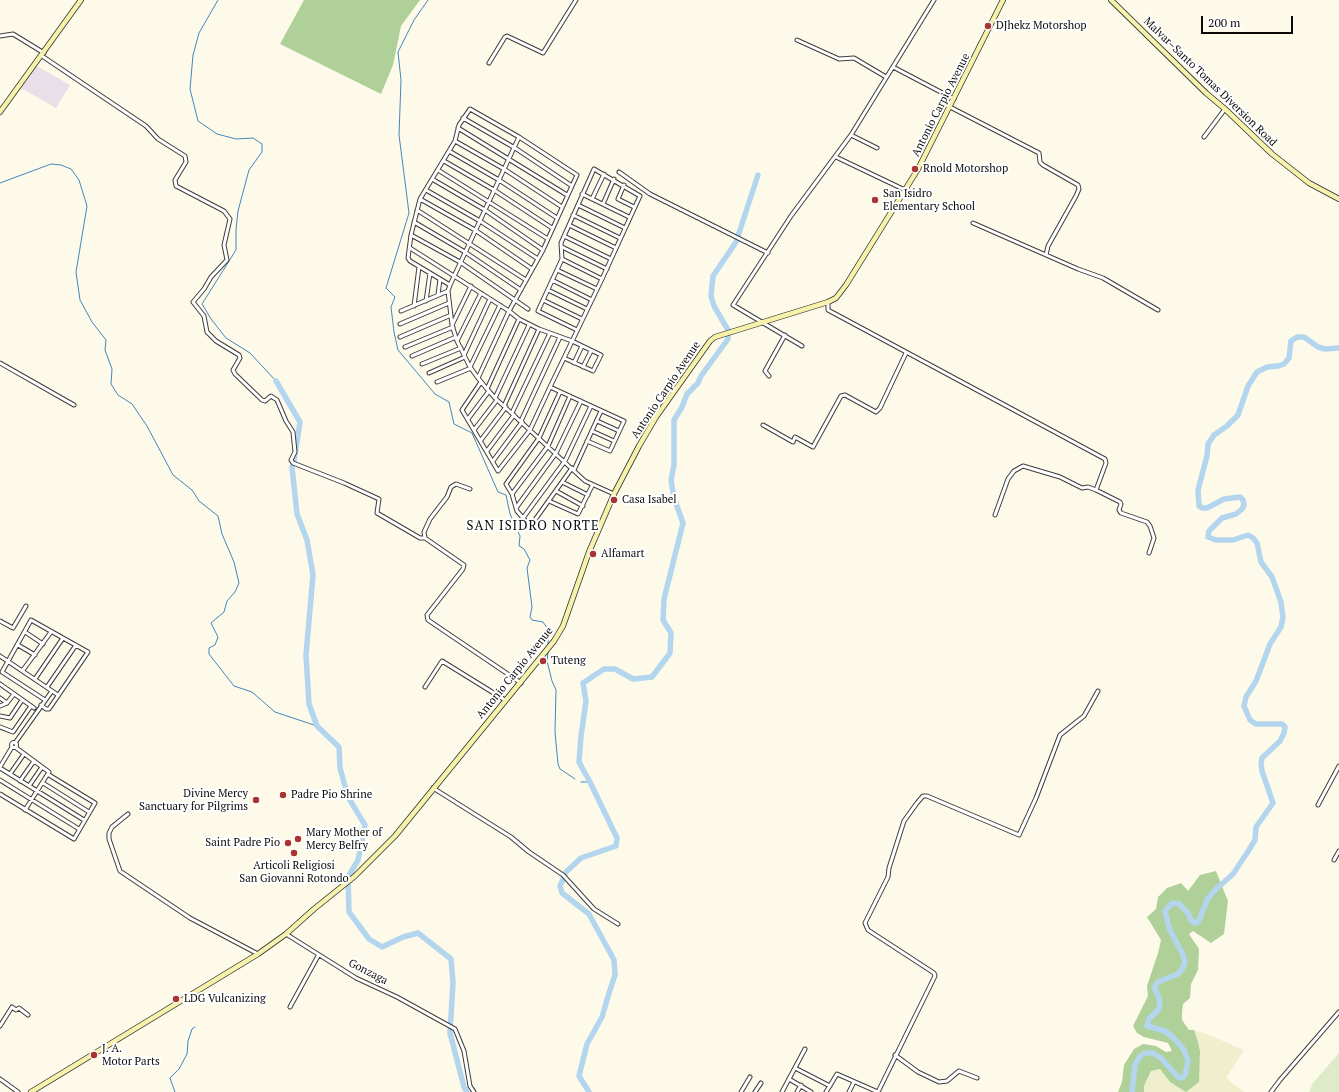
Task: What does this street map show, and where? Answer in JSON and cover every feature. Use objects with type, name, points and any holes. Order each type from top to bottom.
[{"type":"street","points":[[0,112],[43,55],[81,0]]},
{"type":"street","points":[[489,63],[507,36],[543,53],[575,1],[569,0]]},
{"type":"street","points":[[802,346],[733,305],[791,216],[851,135],[934,0]]},
{"type":"street","name":"Antonio Carpio Avenue","points":[[31,1092],[258,954],[286,934],[355,876],[394,836],[554,641],[563,626],[589,552],[614,494],[656,417],[710,341],[763,322],[828,302],[836,298],[846,285],[918,169],[1003,0]]},
{"type":"street","name":"Malvar–Santo Tomas Diversion Road","points":[[1112,0],[1206,93],[1225,109],[1267,150],[1309,183],[1339,199]]},
{"type":"street","points":[[0,36],[12,34],[140,121],[158,139],[185,156],[186,162],[175,180],[176,186],[224,211],[229,216],[224,244],[227,260],[211,277],[204,289],[193,300],[193,304],[204,316],[207,332],[216,341],[239,356],[240,358],[233,370],[235,374],[262,400],[265,401],[272,396],[277,400],[286,421],[293,432],[295,452],[292,462],[344,482],[379,499],[377,513],[420,538],[425,538],[464,565],[463,569],[427,615],[428,620],[520,682]]},
{"type":"street","points":[[797,40],[839,59],[854,58],[886,77]]},
{"type":"street","points":[[893,67],[954,99]]},
{"type":"street","points":[[950,107],[1039,153],[1040,162],[1043,165],[1078,186],[1076,196],[1048,246],[1046,255]]},
{"type":"street","points":[[450,285],[409,260],[411,235],[420,199],[455,141],[458,128],[463,118],[471,109],[519,137],[576,175],[543,250],[509,311],[478,378]]},
{"type":"street","points":[[1204,137],[1225,109]]},
{"type":"street","points":[[463,118],[515,148],[572,186]]},
{"type":"street","points":[[458,128],[510,158],[568,195]]},
{"type":"street","points":[[851,135],[877,148]]},
{"type":"street","points":[[519,137],[450,285],[448,291],[453,326],[464,356],[478,378],[496,399],[585,481],[592,486],[614,494]]},
{"type":"street","points":[[455,141],[504,169],[562,207]]},
{"type":"street","points":[[449,151],[499,180],[557,218]]},
{"type":"street","points":[[836,157],[905,190]]},
{"type":"street","points":[[444,161],[494,190],[552,228]]},
{"type":"street","points":[[481,382],[462,409],[500,471],[530,430],[607,269],[639,194],[594,168],[564,236],[562,259],[538,311],[577,330]]},
{"type":"street","points":[[438,170],[548,239]]},
{"type":"street","points":[[619,172],[650,194],[768,253]]},
{"type":"street","points":[[592,199],[604,174]]},
{"type":"street","points":[[432,179],[485,210],[543,250]]},
{"type":"street","points":[[603,204],[614,179]]},
{"type":"street","points":[[624,185],[618,199],[634,207]]},
{"type":"street","points":[[426,190],[480,221],[538,259]]},
{"type":"street","points":[[582,194],[629,218]]},
{"type":"street","points":[[420,199],[475,230],[532,269]]},
{"type":"street","points":[[578,205],[625,228]]},
{"type":"street","points":[[417,210],[470,242],[526,280]]},
{"type":"street","points":[[573,215],[620,238]]},
{"type":"street","points":[[414,222],[465,252],[521,290]]},
{"type":"street","points":[[973,223],[1103,278],[1158,310]]},
{"type":"street","points":[[569,225],[616,248]]},
{"type":"street","points":[[411,235],[460,262],[528,309]]},
{"type":"street","points":[[564,236],[611,259]]},
{"type":"street","points":[[562,246],[607,269]]},
{"type":"street","points":[[410,248],[454,275],[529,325],[560,336],[601,355],[595,370],[583,367],[564,358]]},
{"type":"street","points":[[562,259],[602,279]]},
{"type":"street","points":[[414,306],[419,267]]},
{"type":"street","points":[[557,270],[597,289]]},
{"type":"street","points":[[426,301],[430,273]]},
{"type":"street","points":[[438,295],[440,279]]},
{"type":"street","points":[[552,280],[592,300]]},
{"type":"street","points":[[405,347],[453,326],[471,286]]},
{"type":"street","points":[[548,290],[587,309]]},
{"type":"street","points":[[401,312],[448,291]]},
{"type":"street","points":[[412,356],[457,339],[481,293]]},
{"type":"street","points":[[429,373],[464,356],[490,299]]},
{"type":"street","points":[[543,300],[582,319]]},
{"type":"street","points":[[828,302],[828,310],[1104,459],[1106,463],[1096,490]]},
{"type":"street","points":[[400,324],[449,303]]},
{"type":"street","points":[[437,382],[471,367],[500,305]]},
{"type":"street","points":[[400,337],[451,315]]},
{"type":"street","points":[[468,419],[488,390],[519,319]]},
{"type":"street","points":[[474,430],[496,399],[529,325]]},
{"type":"street","points":[[481,440],[505,407],[539,329]]},
{"type":"street","points":[[487,451],[513,414],[550,333]]},
{"type":"street","points":[[769,376],[765,371],[785,335]]},
{"type":"street","points":[[494,461],[521,422],[560,336]]},
{"type":"street","points":[[574,363],[582,346]]},
{"type":"street","points":[[422,364],[461,348]]},
{"type":"street","points":[[583,367],[592,351]]},
{"type":"street","points":[[763,426],[793,442],[795,437],[813,447],[841,396],[845,395],[876,412],[880,408],[906,353]]},
{"type":"street","points":[[0,362],[74,405]]},
{"type":"street","points":[[550,387],[624,421],[610,451],[587,441]]},
{"type":"street","points":[[560,392],[539,438],[506,483],[512,494],[516,508],[530,524],[532,524],[573,469],[601,410]]},
{"type":"street","points":[[512,494],[548,446],[570,396]]},
{"type":"street","points":[[516,508],[556,453],[581,401]]},
{"type":"street","points":[[524,518],[565,461],[591,406]]},
{"type":"street","points":[[597,421],[619,431]]},
{"type":"street","points":[[592,431],[614,441]]},
{"type":"street","points":[[996,515],[1008,479],[1014,471],[1023,466],[1060,477],[1082,488],[1090,487],[1120,502],[1121,504],[1119,510],[1121,512],[1147,522],[1150,526],[1154,538],[1149,553]]},
{"type":"street","points":[[562,482],[588,495]]},
{"type":"street","points":[[425,538],[424,532],[430,519],[447,497],[452,487],[456,484],[470,489]]},
{"type":"street","points":[[549,501],[576,514],[580,513],[592,486]]},
{"type":"street","points":[[556,492],[583,506]]},
{"type":"street","points":[[0,621],[13,628],[26,606]]},
{"type":"street","points":[[41,705],[48,709],[88,652],[31,620],[9,662],[2,672],[45,700]]},
{"type":"street","points":[[25,632],[43,644]]},
{"type":"street","points":[[23,670],[51,632]]},
{"type":"street","points":[[35,679],[63,638]]},
{"type":"street","points":[[18,645],[35,655]]},
{"type":"street","points":[[47,687],[76,645]]},
{"type":"street","points":[[0,656],[23,670],[58,695]]},
{"type":"street","points":[[425,687],[442,661],[505,700]]},
{"type":"street","points":[[0,684],[32,707],[13,732],[0,728]]},
{"type":"street","points":[[52,691],[15,743],[12,744],[14,747],[0,767],[84,820]]},
{"type":"street","points":[[826,1092],[837,1074],[878,1092],[895,1055],[910,1031],[935,976],[934,973],[868,930],[865,923],[888,877],[889,868],[904,821],[917,803],[924,796],[927,796],[1019,835],[1036,798],[1060,735],[1084,716],[1098,691]]},
{"type":"street","points":[[0,706],[8,703],[14,694]]},
{"type":"street","points":[[0,698],[8,703]]},
{"type":"street","points":[[0,716],[10,718],[22,700]]},
{"type":"street","points":[[0,794],[74,839],[95,803],[49,775],[50,772],[14,747]]},
{"type":"street","points":[[10,774],[24,754]]},
{"type":"street","points":[[20,781],[34,761]]},
{"type":"street","points":[[1318,805],[1339,766]]},
{"type":"street","points":[[29,786],[42,767]]},
{"type":"street","points":[[25,810],[49,775]]},
{"type":"street","points":[[0,780],[79,829]]},
{"type":"street","points":[[43,783],[89,812]]},
{"type":"street","points":[[433,788],[511,837],[529,852],[563,875],[594,909],[618,924]]},
{"type":"street","points":[[128,814],[112,827],[109,833],[109,839],[120,871],[190,918],[258,954]]},
{"type":"street","points":[[1334,860],[1339,851]]},
{"type":"street","name":"Gonzaga","points":[[286,934],[318,956],[367,984],[397,997],[453,1028],[461,1041],[469,1070],[470,1086],[474,1092]]},
{"type":"street","points":[[290,1007],[318,956]]},
{"type":"street","points":[[0,1026],[12,1007],[16,1010],[19,1008],[28,1015]]},
{"type":"street","points":[[1271,1092],[1339,1012]]},
{"type":"street","points":[[782,1092],[805,1049]]},
{"type":"street","points":[[895,1055],[918,1072],[939,1082],[947,1081],[959,1071],[977,1078]]},
{"type":"street","points":[[795,1068],[830,1086]]},
{"type":"street","points":[[741,1092],[750,1077]]},
{"type":"street","points":[[0,1079],[18,1092]]},
{"type":"street","points":[[789,1079],[801,1085],[810,1092]]},
{"type":"street","points":[[755,1092],[761,1082]]},
{"type":"street","points":[[849,1092],[854,1082]]},
{"type":"street","points":[[797,1092],[801,1085]]},
{"type":"street","points":[[863,1092],[866,1087]]},
{"type":"shaded area","points":[[37,66],[70,85],[56,108],[21,88]]},
{"type":"green space","points":[[304,0],[420,0],[401,26],[393,65],[381,94],[280,44]]},
{"type":"green space","points":[[1216,871],[1228,901],[1224,934],[1211,943],[1193,931],[1189,934],[1199,949],[1198,970],[1191,984],[1190,998],[1183,1004],[1182,1013],[1182,1020],[1189,1030],[1194,1030],[1198,1042],[1200,1051],[1199,1082],[1186,1092],[1170,1082],[1160,1069],[1151,1071],[1144,1086],[1144,1092],[1118,1092],[1122,1082],[1124,1065],[1134,1049],[1143,1044],[1156,1046],[1166,1052],[1172,1051],[1168,1043],[1144,1037],[1137,1033],[1133,1026],[1148,996],[1147,986],[1161,940],[1147,917],[1156,909],[1158,897],[1167,888],[1181,883],[1188,891],[1200,875]]},
{"type":"green space","points":[[1194,1030],[1244,1050],[1226,1078],[1244,1092],[1144,1092],[1144,1086],[1151,1071],[1161,1069],[1170,1082],[1198,1082],[1200,1050]]},
{"type":"green space","points":[[1339,1053],[1339,1092],[1309,1092],[1313,1083]]},
{"type":"waterway","points":[[218,0],[199,33],[193,55],[190,89],[198,121],[217,134],[236,139],[253,138],[262,144],[262,152],[249,170],[238,211],[236,250],[202,304],[211,319],[226,338],[250,353],[276,381]]},
{"type":"waterway","points":[[428,0],[414,20],[398,52],[401,80],[399,135],[409,213],[386,288],[395,297],[391,307],[394,332],[398,350],[435,394],[449,402],[454,424],[472,433],[498,492],[506,495],[510,514],[520,536],[519,546],[524,549],[530,560],[527,568],[532,607],[530,617],[532,620],[543,622],[548,629],[548,645]]},
{"type":"waterway","points":[[0,183],[51,164],[61,165],[71,169],[79,180],[87,206],[76,272],[80,300],[92,322],[106,340],[105,350],[112,369],[111,384],[118,395],[132,404],[147,426],[173,475],[192,490],[199,501],[218,516],[222,534],[234,562],[239,583],[235,592],[227,601],[224,612],[211,623],[218,637],[215,645],[209,648],[209,654],[234,686],[252,692],[275,712],[317,726]]},
{"type":"waterway","points":[[586,775],[579,762],[586,701],[583,683],[604,669],[615,669],[633,679],[652,677],[670,653],[671,633],[663,620],[664,599],[683,523],[674,498],[671,480],[674,465],[674,420],[682,407],[687,394],[698,383],[701,376],[728,339],[728,330],[714,306],[711,296],[713,276],[736,242],[758,175]]},
{"type":"waterway","points":[[1132,1092],[1135,1065],[1140,1056],[1145,1053],[1153,1053],[1161,1058],[1178,1077],[1182,1078],[1185,1075],[1188,1061],[1184,1050],[1175,1039],[1165,1031],[1147,1026],[1149,1019],[1159,1009],[1160,1000],[1154,987],[1158,982],[1178,974],[1185,963],[1183,955],[1169,928],[1165,911],[1172,903],[1179,904],[1188,913],[1191,920],[1195,923],[1199,921],[1207,900],[1215,890],[1233,874],[1247,853],[1255,840],[1256,827],[1273,803],[1262,771],[1262,758],[1280,741],[1285,727],[1282,724],[1256,724],[1250,720],[1244,706],[1246,697],[1256,681],[1270,644],[1281,627],[1283,617],[1281,602],[1272,577],[1261,562],[1257,543],[1253,538],[1248,535],[1233,540],[1216,540],[1208,537],[1209,531],[1222,518],[1236,514],[1244,505],[1243,500],[1240,497],[1224,499],[1207,508],[1202,508],[1199,506],[1198,490],[1207,456],[1208,444],[1214,435],[1227,426],[1238,415],[1248,386],[1257,372],[1267,367],[1284,364],[1289,358],[1291,341],[1297,337],[1304,337],[1318,347],[1325,349],[1339,348]]},
{"type":"waterway","points":[[276,381],[300,422],[294,461]]},
{"type":"waterway","points":[[292,467],[297,514],[307,540],[313,575],[306,655],[309,704],[317,726],[339,747],[340,768],[348,797],[365,825],[358,860],[348,877],[349,912],[369,939],[382,947],[403,937],[418,933],[451,959],[453,982],[450,1033],[464,1087],[467,1092]]},
{"type":"waterway","points":[[548,652],[547,661],[556,690],[555,732],[558,764],[560,769],[575,779]]},
{"type":"waterway","points":[[588,778],[617,838],[616,846],[581,858],[566,872],[560,886],[562,893],[589,914],[614,960],[615,975],[602,1017],[587,1044],[579,1076],[589,1092]]},
{"type":"waterway","points":[[581,782],[590,782]]},
{"type":"waterway","points":[[175,1092],[170,1078],[179,1069],[187,1054],[188,1041],[192,1029],[195,1027]]},
{"type":"place","name":"DJhekz Motorshop","points":[[988,26]]},
{"type":"place","name":"Rnold Motorshop","points":[[915,169]]},
{"type":"place","name":"San Isidro Elementary School","points":[[875,200]]},
{"type":"place","name":"Casa Isabel","points":[[614,500]]},
{"type":"place","name":"Alfamart","points":[[593,554]]},
{"type":"place","name":"Tuteng","points":[[543,661]]},
{"type":"place","name":"Padre Pio Shrine","points":[[283,795]]},
{"type":"place","name":"Divine Mercy Sanctuary for Pilgrims","points":[[256,800]]},
{"type":"place","name":"Mary Mother of Mercy Belfry","points":[[298,839]]},
{"type":"place","name":"Saint Padre Pio","points":[[288,843]]},
{"type":"place","name":"Articoli Religiosi San Giovanni Rotondo","points":[[294,853]]},
{"type":"place","name":"LDG Vulcanizing","points":[[176,999]]},
{"type":"place","name":"J. A. Motor Parts","points":[[94,1055]]},
{"type":"district","name":"SAN ISIDRO NORTE","points":[[533,526]]}]
